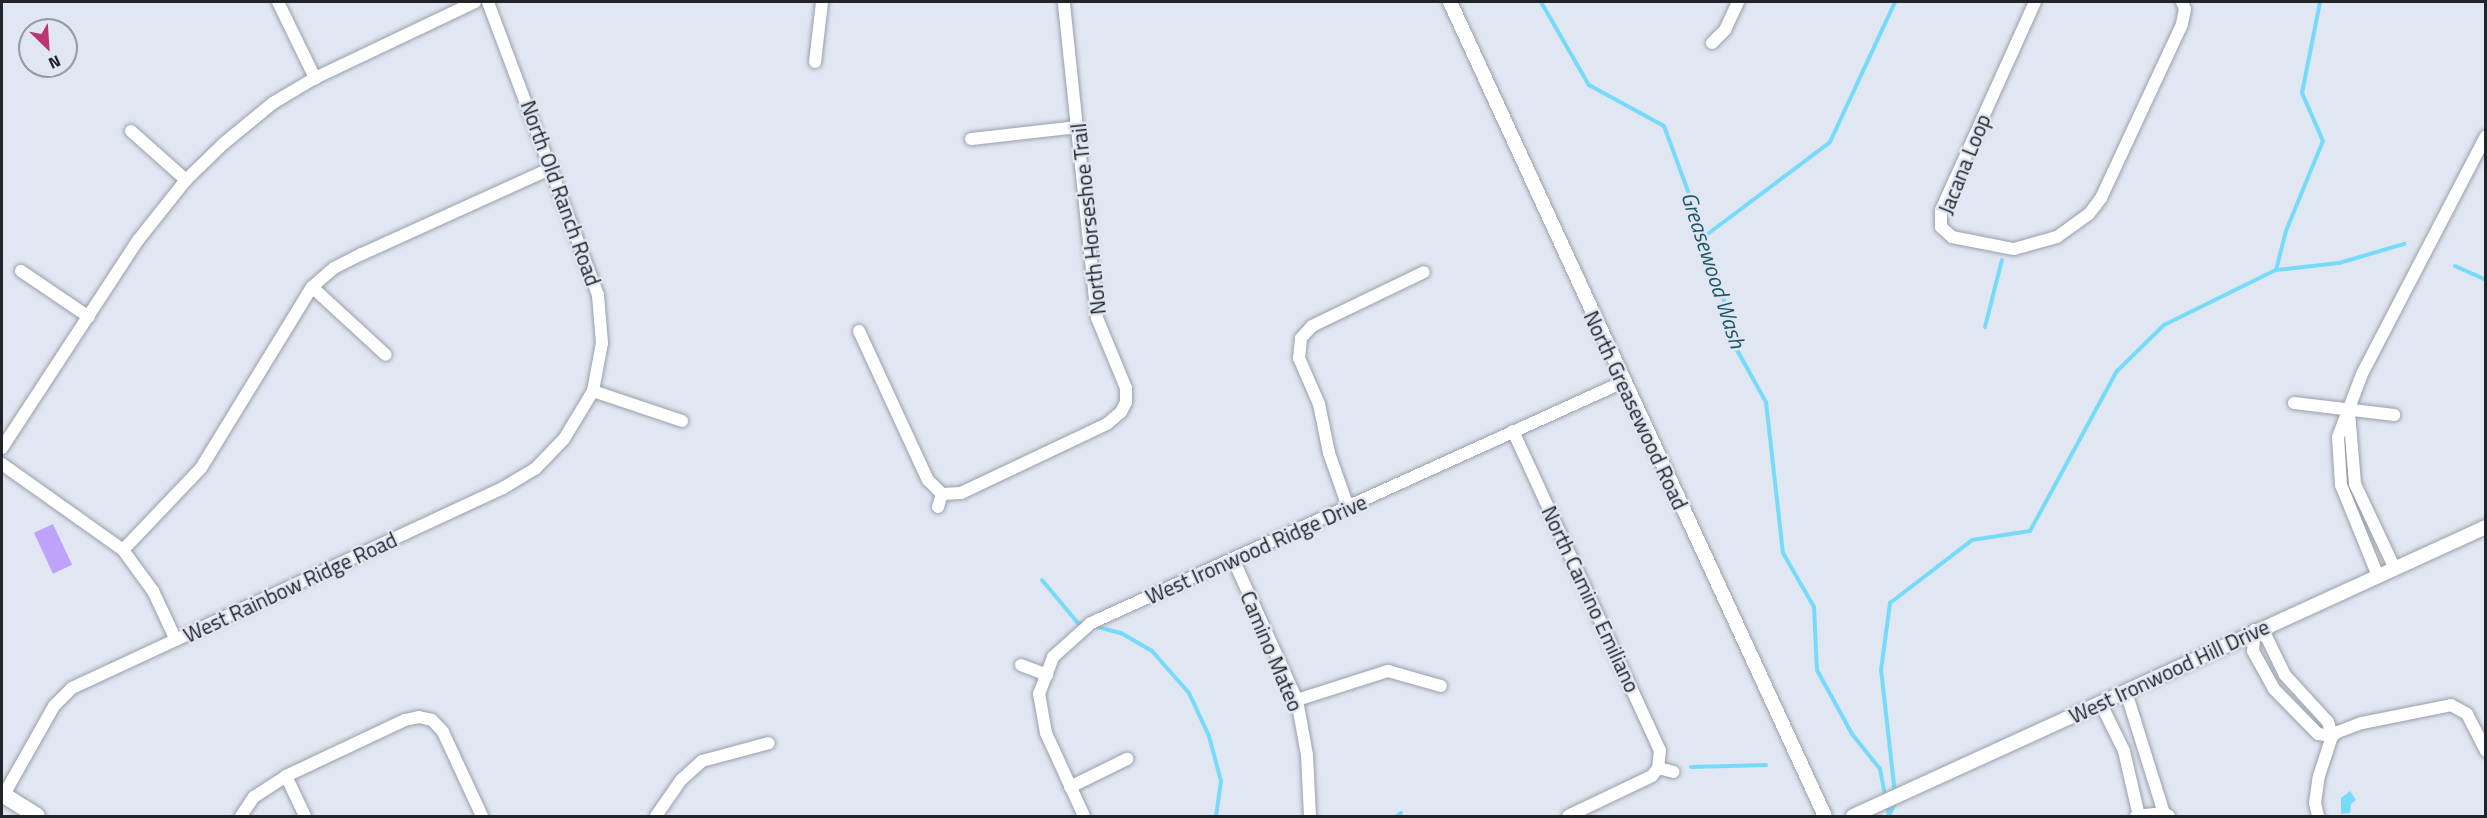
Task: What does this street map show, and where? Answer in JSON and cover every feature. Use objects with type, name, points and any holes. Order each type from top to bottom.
[{"type":"main road","points":[[2,796],[37,816]]},
{"type":"street","points":[[278,2],[315,78]]},
{"type":"street","points":[[2,447],[139,239],[186,180],[273,103],[315,78],[475,2]]},
{"type":"street","name":"North Old Ranch Road","points":[[488,2],[598,295],[602,343],[593,391]]},
{"type":"street","points":[[814,62],[822,2]]},
{"type":"street","name":"North Horseshoe Trail","points":[[942,494],[961,493],[1107,424],[1128,408],[1126,388],[1097,318],[1064,2]]},
{"type":"street","name":"North Greasewood Road","points":[[1450,2],[1623,382],[1825,816]]},
{"type":"street","points":[[1712,43],[1725,30],[1738,2]]},
{"type":"street","name":"Jacana Loop","points":[[2035,2],[1941,210],[1937,229],[1952,237],[2014,249],[2057,237],[2089,214],[2101,198],[2182,24],[2182,2]]},
{"type":"street","points":[[971,139],[1077,127]]},
{"type":"street","points":[[131,131],[186,180]]},
{"type":"street","points":[[2378,576],[2341,485],[2338,437],[2362,374],[2486,136]]},
{"type":"street","points":[[123,550],[191,482],[312,286],[334,268],[362,254],[552,168]]},
{"type":"street","points":[[21,271],[89,317]]},
{"type":"street","points":[[1348,507],[1329,453],[1319,404],[1299,358],[1294,340],[1312,326],[1424,272]]},
{"type":"street","points":[[312,286],[386,355]]},
{"type":"street","points":[[859,331],[928,480],[942,494],[938,507]]},
{"type":"street","name":"West Ironwood Ridge Drive","points":[[1084,816],[1046,733],[1039,694],[1053,657],[1091,623],[1623,382]]},
{"type":"street","points":[[593,391],[682,421]]},
{"type":"street","name":"West Rainbow Ridge Road","points":[[2,796],[54,706],[72,688],[503,488],[535,469],[564,439],[593,391]]},
{"type":"street","points":[[2294,403],[2394,415]]},
{"type":"street","points":[[2349,408],[2355,484],[2395,570]]},
{"type":"street","name":"North Camino Emiliano","points":[[1513,431],[1658,745],[1658,768]]},
{"type":"street","points":[[2,464],[123,550],[153,591],[176,640]]},
{"type":"street","name":"West Ironwood Hill Drive","points":[[1856,815],[2101,704],[2255,630],[2395,570],[2486,527]]},
{"type":"street","name":"Camino Mateo","points":[[1233,559],[1297,700],[1307,755],[1310,816]]},
{"type":"street","points":[[2318,816],[2315,803],[2331,741],[2328,722],[2285,675],[2267,638],[2255,630],[2253,651],[2274,689],[2318,734],[2331,741]]},
{"type":"street","points":[[1021,665],[1047,675]]},
{"type":"street","points":[[1297,700],[1388,671],[1441,686]]},
{"type":"street","points":[[2101,704],[2124,751],[2137,816],[2166,815],[2126,692]]},
{"type":"street","points":[[2331,741],[2362,723],[2458,706],[2467,714],[2486,751]]},
{"type":"street","points":[[241,816],[254,797],[286,776],[405,720],[430,713],[443,732],[482,816]]},
{"type":"street","points":[[656,816],[681,780],[702,761],[769,743]]},
{"type":"street","points":[[1070,787],[1127,759]]},
{"type":"street","points":[[1568,816],[1641,782],[1658,768],[1674,772]]},
{"type":"street","points":[[286,776],[305,816]]},
{"type":"shaded area","points":[[53,524],[72,565],[53,574],[34,533]]},
{"type":"water","points":[[2350,791],[2356,800],[2351,804],[2350,813],[2341,814],[2341,798]]},
{"type":"waterway","name":"Greasewood Wash","points":[[1541,2],[1589,85],[1664,126],[1714,262],[1737,350],[1766,402],[1783,553],[1814,607],[1817,670],[1852,734],[1880,769],[1889,816]]},
{"type":"waterway","points":[[1705,236],[1830,142],[1895,2]]},
{"type":"waterway","points":[[1895,794],[1881,670],[1890,603],[1972,540],[2030,531],[2117,371],[2164,325],[2276,270],[2286,231],[2323,141],[2302,93],[2320,2]]},
{"type":"waterway","points":[[2276,270],[2339,263],[2404,244]]},
{"type":"waterway","points":[[1985,327],[2002,260]]},
{"type":"waterway","points":[[2455,266],[2486,280]]},
{"type":"waterway","points":[[1042,580],[1078,623],[1084,624]]},
{"type":"waterway","points":[[1094,626],[1121,633],[1152,651],[1189,693],[1209,736],[1221,781],[1216,816]]},
{"type":"waterway","points":[[1691,767],[1766,765]]},
{"type":"waterway","points":[[1889,815],[1896,801]]},
{"type":"waterway","points":[[1397,816],[1401,813]]}]
